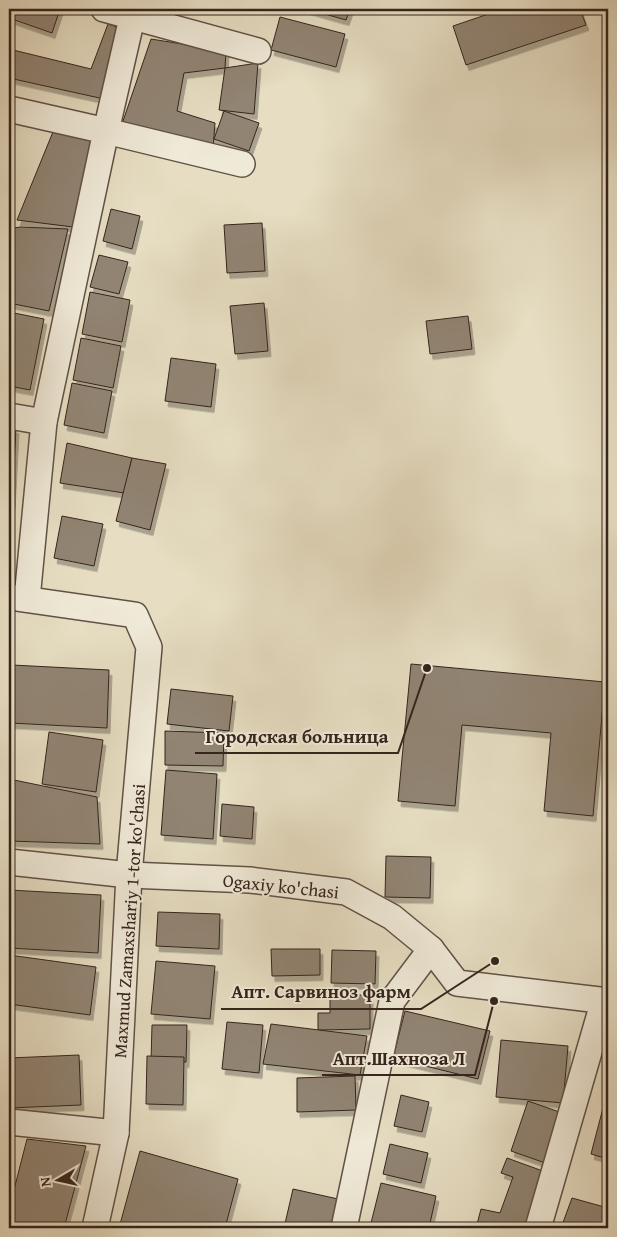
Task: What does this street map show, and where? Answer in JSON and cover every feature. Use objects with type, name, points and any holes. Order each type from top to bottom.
[{"type":"street","points":[[104,9],[258,51]]},
{"type":"street","points":[[18,598],[44,422],[132,18]]},
{"type":"street","points":[[9,109],[242,164]]},
{"type":"street","points":[[9,416],[44,422]]},
{"type":"street","name":"Maxmud Zamaxshariy 1-tor ko'chasi","points":[[18,598],[135,615],[149,647],[129,875],[116,1133],[96,1228]]},
{"type":"street","name":"Ogaxiy ko'chasi","points":[[9,862],[129,875],[250,880],[346,892],[392,917],[431,949],[458,983],[606,1001]]},
{"type":"street","points":[[344,1228],[392,1001],[431,949]]},
{"type":"street","points":[[538,1228],[606,1001]]},
{"type":"street","points":[[9,1122],[116,1133]]},
{"type":"building","points":[[9,9],[60,9],[52,33],[9,18]]},
{"type":"building","points":[[307,9],[350,9],[346,20]]},
{"type":"building","points":[[503,9],[580,9],[586,25],[466,65],[453,26]]},
{"type":"building","points":[[280,17],[345,34],[336,67],[271,50]]},
{"type":"building","points":[[108,24],[126,30],[104,99],[9,78],[9,49],[91,69]]},
{"type":"building","points":[[151,39],[226,51],[225,68],[184,73],[177,111],[215,123],[213,149],[122,124]]},
{"type":"building","points":[[258,63],[254,114],[219,110],[225,68]]},
{"type":"building","points":[[224,111],[259,123],[249,151],[214,139]]},
{"type":"building","points":[[57,122],[99,134],[73,227],[17,220]]},
{"type":"building","points":[[111,209],[140,216],[132,249],[103,241]]},
{"type":"building","points":[[262,223],[265,271],[227,273],[224,225]]},
{"type":"building","points":[[20,227],[68,229],[49,311],[9,303],[9,229]]},
{"type":"building","points":[[99,255],[128,262],[119,294],[90,287]]},
{"type":"building","points":[[90,292],[130,300],[122,342],[82,334]]},
{"type":"building","points":[[264,303],[268,351],[235,354],[230,306]]},
{"type":"building","points":[[9,312],[44,319],[30,390],[9,386]]},
{"type":"building","points":[[468,316],[472,349],[430,354],[426,321]]},
{"type":"building","points":[[81,338],[121,346],[113,388],[73,380]]},
{"type":"building","points":[[171,358],[216,364],[211,407],[165,401]]},
{"type":"building","points":[[72,383],[112,391],[104,433],[64,425]]},
{"type":"building","points":[[9,428],[16,428],[12,504],[9,503]]},
{"type":"building","points":[[67,443],[132,458],[124,493],[60,483]]},
{"type":"building","points":[[132,458],[166,464],[150,530],[116,521]]},
{"type":"building","points":[[62,516],[103,524],[94,566],[54,558]]},
{"type":"building","points":[[411,664],[605,682],[593,816],[544,811],[551,733],[462,725],[455,806],[398,801]]},
{"type":"building","points":[[12,665],[109,670],[107,728],[10,723]]},
{"type":"building","points":[[171,689],[233,696],[229,731],[167,724]]},
{"type":"building","points":[[165,731],[224,733],[223,766],[165,765]]},
{"type":"building","points":[[49,732],[103,740],[96,792],[42,784]]},
{"type":"building","points":[[166,770],[217,774],[213,839],[161,835]]},
{"type":"building","points":[[9,779],[97,797],[100,844],[9,841]]},
{"type":"building","points":[[222,804],[254,807],[252,839],[220,836]]},
{"type":"building","points":[[386,856],[431,857],[430,898],[385,897]]},
{"type":"building","points":[[9,890],[101,895],[98,953],[9,948]]},
{"type":"building","points":[[158,912],[220,914],[219,949],[156,946]]},
{"type":"building","points":[[271,949],[320,949],[320,975],[272,976]]},
{"type":"building","points":[[332,950],[376,951],[375,984],[331,983]]},
{"type":"building","points":[[9,955],[96,967],[90,1015],[9,1004]]},
{"type":"building","points":[[156,961],[215,966],[210,1019],[151,1014]]},
{"type":"building","points":[[330,995],[370,995],[370,1029],[318,1030],[318,1013],[330,1013]]},
{"type":"building","points":[[405,1011],[490,1031],[478,1079],[393,1058]]},
{"type":"building","points":[[227,1022],[263,1025],[259,1073],[222,1069]]},
{"type":"building","points":[[271,1024],[367,1036],[360,1075],[263,1064]]},
{"type":"building","points":[[152,1025],[187,1025],[186,1062],[151,1061]]},
{"type":"building","points":[[501,1040],[568,1046],[563,1103],[496,1097]]},
{"type":"building","points":[[79,1055],[81,1105],[9,1108],[9,1058]]},
{"type":"building","points":[[147,1056],[184,1057],[183,1105],[146,1104]]},
{"type":"building","points":[[355,1076],[356,1110],[297,1112],[297,1078]]},
{"type":"building","points":[[401,1095],[429,1102],[422,1132],[394,1126]]},
{"type":"building","points":[[528,1101],[568,1115],[551,1165],[511,1151]]},
{"type":"building","points":[[604,1104],[608,1105],[608,1159],[591,1154]]},
{"type":"building","points":[[27,1139],[86,1146],[64,1228],[9,1228],[9,1209]]},
{"type":"building","points":[[390,1144],[428,1153],[421,1183],[383,1174]]},
{"type":"building","points":[[140,1151],[238,1179],[225,1228],[119,1228]]},
{"type":"building","points":[[507,1158],[551,1174],[532,1228],[476,1228],[481,1209],[500,1213],[513,1177],[501,1173]]},
{"type":"building","points":[[381,1183],[436,1196],[429,1228],[392,1228],[371,1223]]},
{"type":"building","points":[[293,1189],[338,1199],[332,1228],[284,1228]]},
{"type":"building","points":[[572,1198],[608,1208],[607,1228],[561,1228]]},
{"type":"place","name":"Городская больница","points":[[427,668]]},
{"type":"place","name":"Апт. Сарвиноз фарм","points":[[495,961]]},
{"type":"place","name":"Апт.Шахноза Л","points":[[494,1001]]}]
